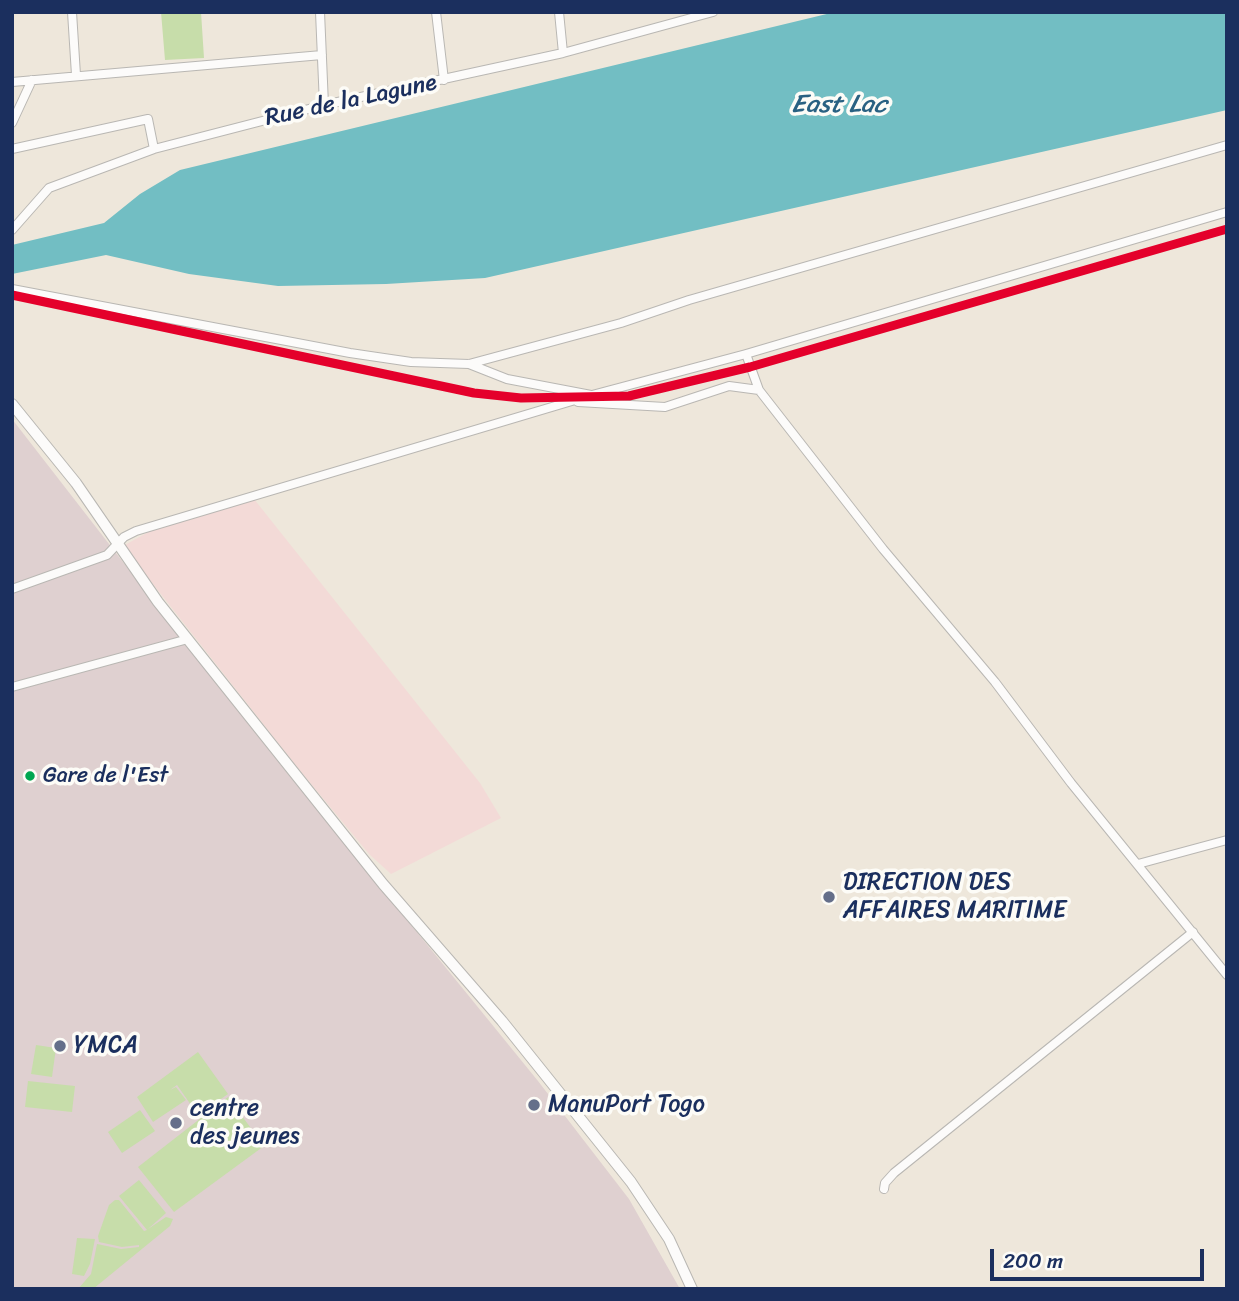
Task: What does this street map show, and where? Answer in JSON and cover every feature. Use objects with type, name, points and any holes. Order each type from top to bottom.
[{"type":"main road","points":[[12,404],[76,483],[116,545],[188,639],[383,884],[502,1021],[609,1154],[669,1239],[692,1289]]},
{"type":"street","points":[[72,12],[76,75]]},
{"type":"street","points":[[320,12],[324,105]]},
{"type":"street","points":[[436,12],[444,80]]},
{"type":"street","points":[[559,12],[563,53]]},
{"type":"street","name":"Rue de la Lagune","points":[[12,230],[49,188],[154,149],[324,105],[563,53],[684,16],[713,12]]},
{"type":"street","points":[[12,82],[323,55]]},
{"type":"street","points":[[12,123],[32,80]]},
{"type":"street","points":[[12,149],[148,119],[154,149]]},
{"type":"street","points":[[12,289],[350,354],[411,362],[469,364],[586,333],[689,300],[1227,145]]},
{"type":"street","points":[[12,589],[107,555],[136,531],[592,395],[746,354],[1227,212]]},
{"type":"street","points":[[746,354],[760,390],[883,549],[995,682],[1071,783],[1227,975]]},
{"type":"street","points":[[469,364],[507,379],[592,395]]},
{"type":"street","points":[[571,402],[666,407],[729,386],[760,390]]},
{"type":"street","points":[[12,687],[188,639]]},
{"type":"street","points":[[1138,864],[1227,840]]},
{"type":"street","points":[[884,1189],[885,1183],[894,1173],[1193,932]]},
{"type":"shaded area","points":[[12,419],[272,754],[538,1081],[629,1199],[680,1289],[12,1289]]},
{"type":"shaded area","points":[[254,499],[480,783],[501,818],[391,874],[369,854],[297,767],[123,546],[152,530]]},
{"type":"green space","points":[[161,12],[201,12],[204,58],[165,60]]},
{"type":"green space","points":[[36,1045],[56,1048],[52,1077],[31,1074]]},
{"type":"green space","points":[[198,1052],[228,1094],[198,1115],[177,1085],[170,1090],[176,1087],[186,1100],[153,1122],[137,1097]]},
{"type":"green space","points":[[28,1081],[75,1086],[72,1112],[25,1107]]},
{"type":"green space","points":[[228,1097],[264,1146],[174,1212],[138,1167]]},
{"type":"green space","points":[[140,1110],[155,1131],[122,1153],[108,1132]]},
{"type":"green space","points":[[139,1180],[166,1213],[148,1229],[166,1217],[173,1219],[170,1226],[93,1289],[78,1289],[91,1274],[97,1244],[121,1249],[139,1247],[122,1247],[99,1242],[98,1236],[109,1205],[115,1200],[119,1200],[144,1231],[147,1230],[119,1196]]},
{"type":"green space","points":[[77,1238],[95,1239],[90,1264],[84,1276],[72,1274]]},
{"type":"water","name":"East Lac","points":[[835,12],[1227,12],[1227,110],[485,278],[386,284],[278,286],[189,274],[106,255],[12,274],[12,245],[104,223],[140,194],[180,170]]},
{"type":"transit line","points":[[12,295],[474,393],[521,398],[629,396],[750,367],[1227,229]]},
{"type":"place","name":"Gare de l'Est","points":[[30,776]]},
{"type":"place","name":"DIRECTION DES AFFAIRES MARITIME","points":[[829,897]]},
{"type":"place","name":"YMCA","points":[[60,1046]]},
{"type":"place","name":"ManuPort Togo","points":[[534,1105]]},
{"type":"place","name":"centre des jeunes","points":[[176,1123]]}]
